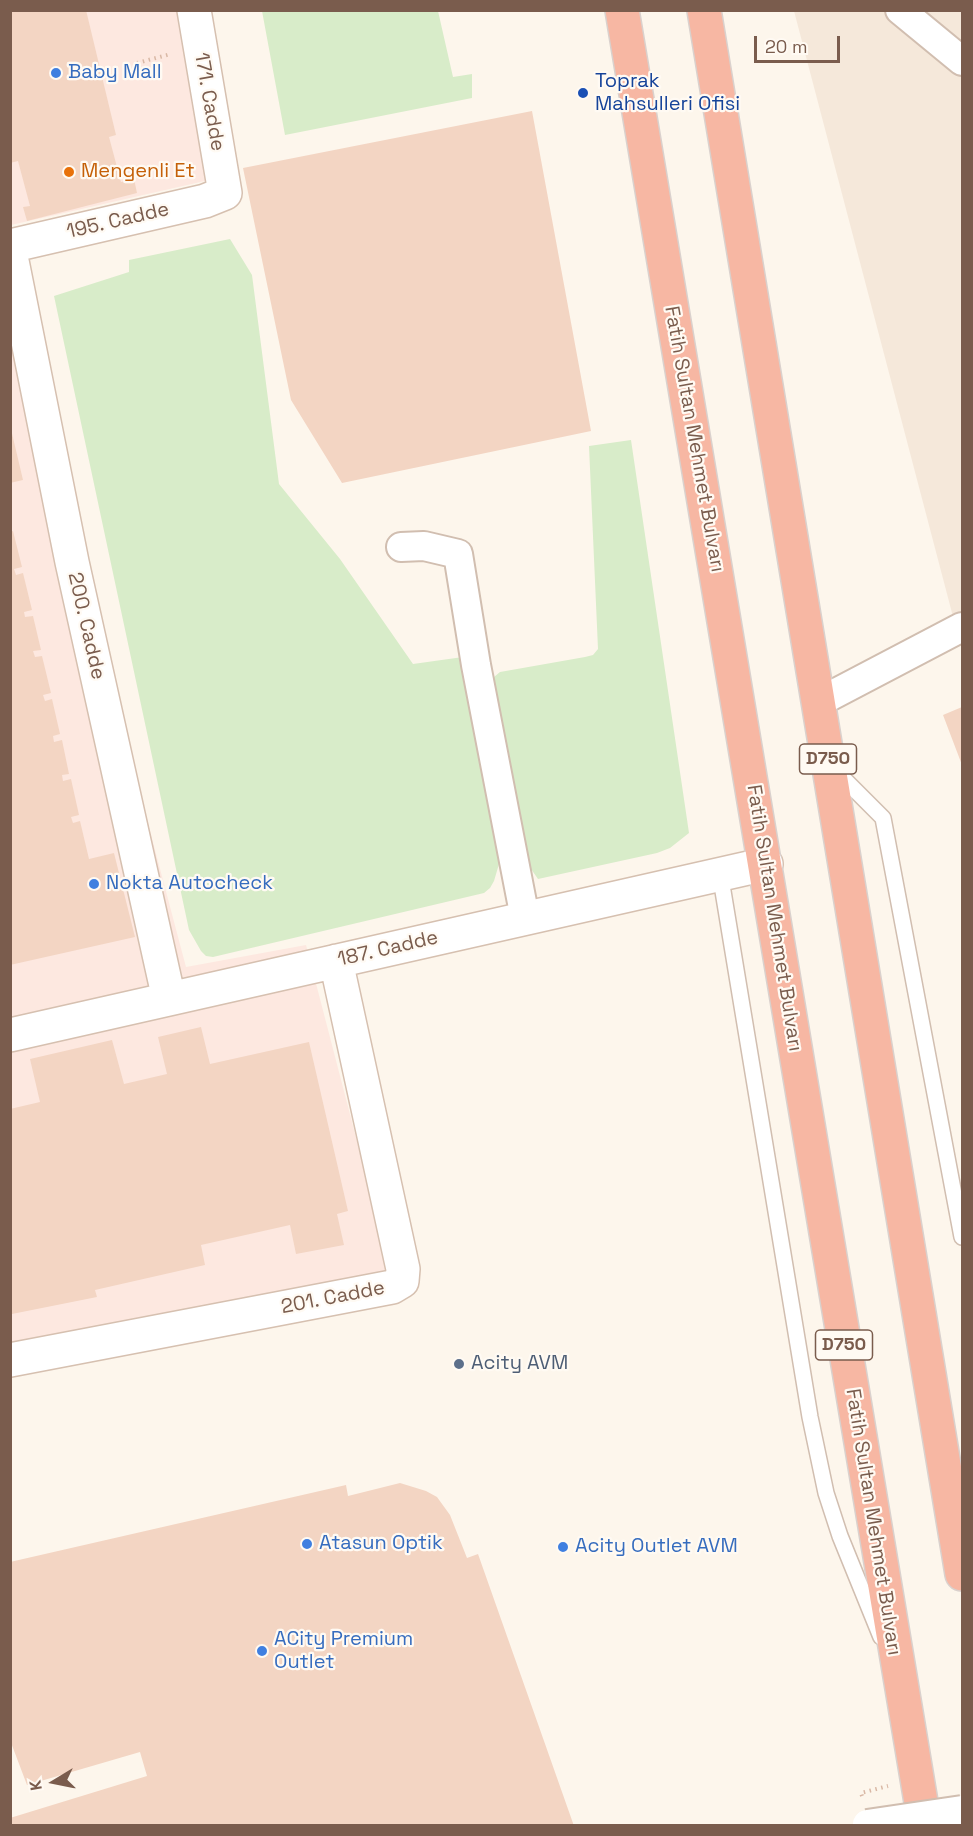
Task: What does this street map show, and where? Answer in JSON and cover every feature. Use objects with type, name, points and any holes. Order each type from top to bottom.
[{"type":"highway","name":"Fatih Sultan Mehmet Bulvarı","points":[[622,10],[925,1826]]},
{"type":"highway","name":"D750","points":[[705,10],[829,765],[959,1502],[963,1574]]},
{"type":"street","name":"171. Cadde","points":[[194,10],[225,193]]},
{"type":"street","points":[[900,10],[963,61]]},
{"type":"street","name":"195. Cadde","points":[[10,246],[205,201],[225,193]]},
{"type":"street","name":"200. Cadde","points":[[10,251],[72,562],[170,999]]},
{"type":"street","points":[[402,547],[424,546],[458,554],[478,676],[525,918]]},
{"type":"street","points":[[819,702],[963,627]]},
{"type":"street","name":"187. Cadde","points":[[10,1035],[766,864]]},
{"type":"street","name":"201. Cadde","points":[[10,1360],[392,1287],[402,1281],[403,1269],[336,961]]},
{"type":"street","points":[[867,1824],[963,1810]]},
{"type":"lane","points":[[829,765],[884,818],[963,1237]]},
{"type":"lane","points":[[720,873],[810,1417],[826,1493],[840,1536],[900,1683]]},
{"type":"path","points":[[137,63],[171,54]]},
{"type":"shaded area","points":[[10,11],[181,11],[218,178],[11,225]]},
{"type":"shaded area","points":[[794,11],[962,11],[962,651]]},
{"type":"shaded area","points":[[10,302],[186,967],[306,945],[392,1276],[10,1352]]},
{"type":"green space","points":[[262,11],[438,11],[453,77],[472,74],[472,98],[285,135]]},
{"type":"green space","points":[[230,239],[252,275],[279,484],[340,559],[413,664],[463,657],[499,864],[494,881],[484,893],[213,957],[206,956],[201,951],[189,930],[54,296],[129,272],[129,260]]},
{"type":"green space","points":[[631,440],[689,833],[670,848],[657,853],[538,879],[529,866],[493,684],[494,677],[500,672],[593,655],[598,649],[589,446]]},
{"type":"building","name":"Baby Mall","points":[[10,10],[86,10],[116,135],[109,137],[121,182],[134,179],[137,193],[27,221],[23,207],[30,206],[18,161],[10,163]]},
{"type":"building","points":[[532,111],[591,431],[342,483],[291,400],[243,168]]},
{"type":"building","points":[[10,425],[23,480],[10,483]]},
{"type":"building","points":[[13,531],[22,567],[14,569],[16,575],[23,573],[32,610],[24,612],[25,617],[33,616],[41,650],[33,651],[35,657],[42,656],[51,693],[43,695],[45,701],[52,699],[60,734],[53,736],[54,742],[62,740],[69,774],[62,775],[63,781],[71,779],[79,815],[71,817],[73,823],[80,821],[89,859],[114,853],[135,937],[10,965],[10,532]]},
{"type":"building","points":[[962,707],[962,765],[943,715]]},
{"type":"building","points":[[201,1027],[210,1064],[309,1042],[348,1211],[337,1214],[344,1245],[296,1254],[290,1225],[201,1245],[205,1265],[95,1290],[97,1297],[12,1314],[10,1109],[40,1102],[30,1059],[112,1040],[124,1084],[167,1074],[158,1037]]},
{"type":"building","name":"ACity Premium Outlet","points":[[400,1483],[437,1497],[450,1515],[467,1558],[478,1554],[574,1826],[10,1826],[10,1818],[147,1776],[140,1752],[27,1785],[10,1740],[10,1562],[346,1485],[348,1496]]},
{"type":"place","name":"Baby Mall","points":[[56,73]]},
{"type":"place","name":"Toprak Mahsulleri Ofisi","points":[[583,93]]},
{"type":"place","name":"Mengenli Et","points":[[69,172]]},
{"type":"place","name":"Nokta Autocheck","points":[[94,884]]},
{"type":"place","name":"Acity AVM","points":[[459,1364]]},
{"type":"place","name":"Atasun Optik","points":[[307,1544]]},
{"type":"place","name":"Acity Outlet AVM","points":[[563,1547]]},
{"type":"place","name":"ACity Premium Outlet","points":[[262,1651]]}]
